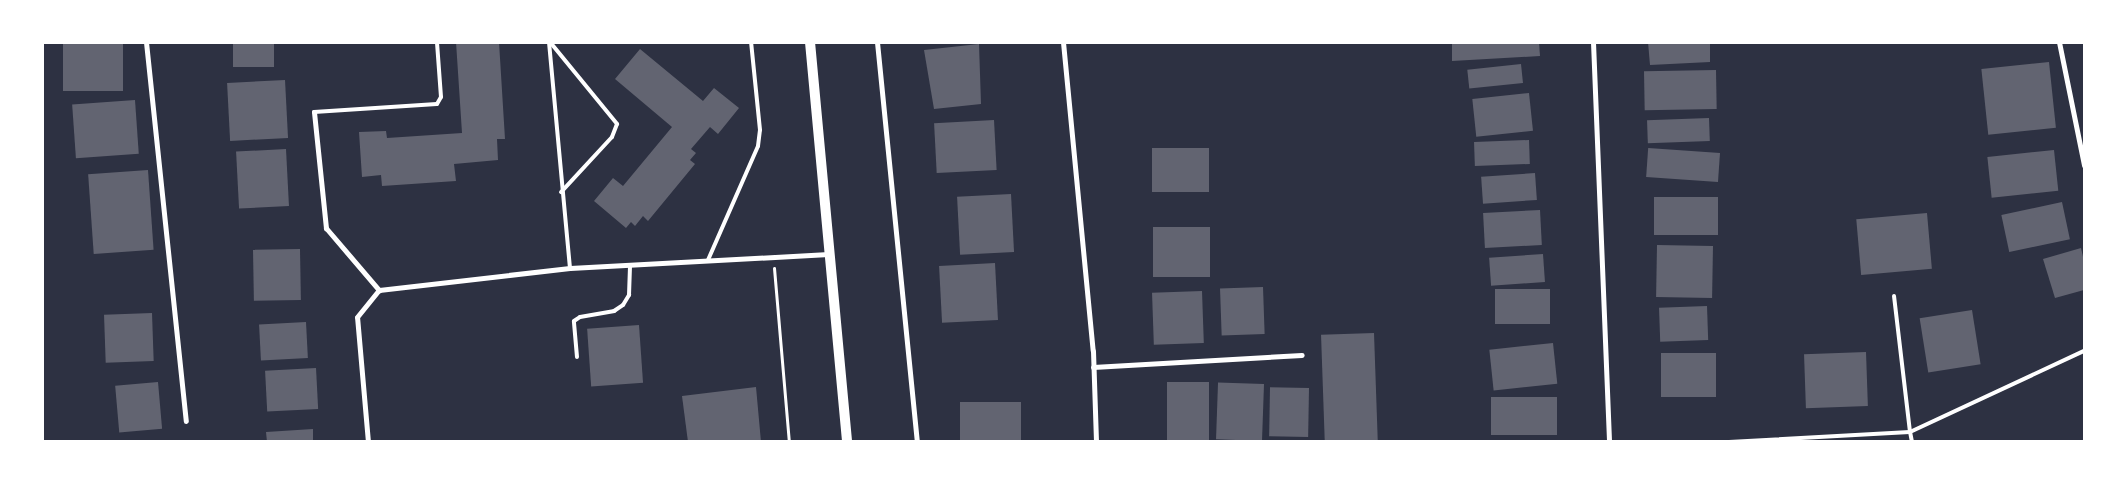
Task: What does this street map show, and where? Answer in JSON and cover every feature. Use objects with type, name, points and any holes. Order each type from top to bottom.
[{"type":"main road","points":[[810,42],[847,442]]},
{"type":"street","points":[[146,42],[186,421]]},
{"type":"street","points":[[877,42],[917,442]]},
{"type":"street","points":[[1063,42],[1093,367],[1096,442]]},
{"type":"street","points":[[1593,42],[1609,442]]},
{"type":"street","points":[[2059,42],[2084,164]]},
{"type":"street","points":[[314,112],[326,228],[379,290]]},
{"type":"street","points":[[368,442],[357,317],[379,290],[570,268],[829,254]]},
{"type":"street","points":[[1093,367],[1302,355]]},
{"type":"lane","points":[[314,112],[437,104],[441,97],[437,42]]},
{"type":"lane","points":[[550,42],[561,192],[570,268]]},
{"type":"lane","points":[[550,42],[617,124],[612,137],[561,192]]},
{"type":"lane","points":[[708,260],[758,146],[760,130],[751,42]]},
{"type":"lane","points":[[576,357],[574,321],[580,317],[614,311],[623,305],[629,295],[630,265]]},
{"type":"lane","points":[[1894,296],[1912,442]]},
{"type":"lane","points":[[1729,442],[1910,432],[2084,351]]},
{"type":"path","points":[[773,257],[789,442]]},
{"type":"building","points":[[63,42],[123,42],[123,91],[63,91]]},
{"type":"building","points":[[233,42],[274,42],[274,67],[233,67]]},
{"type":"building","points":[[456,42],[499,42],[505,139],[497,139],[498,160],[454,164],[456,181],[382,186],[381,175],[362,177],[359,132],[386,131],[387,138],[462,133]]},
{"type":"building","points":[[1452,42],[1539,42],[1540,56],[1452,61]]},
{"type":"building","points":[[1648,42],[1710,42],[1710,62],[1650,65]]},
{"type":"building","points":[[979,44],[981,104],[934,109],[924,50]]},
{"type":"building","points":[[640,49],[703,101],[714,88],[739,108],[718,134],[710,127],[691,149],[696,153],[690,160],[695,164],[648,221],[643,216],[635,226],[631,222],[626,228],[594,201],[613,178],[623,186],[672,127],[615,79]]},
{"type":"building","points":[[2049,62],[2056,128],[1988,135],[1981,69]]},
{"type":"building","points":[[1521,64],[1523,83],[1469,89],[1467,70]]},
{"type":"building","points":[[1716,70],[1717,109],[1645,110],[1644,71]]},
{"type":"building","points":[[285,80],[288,138],[230,141],[227,83]]},
{"type":"building","points":[[1529,93],[1533,131],[1476,137],[1472,99]]},
{"type":"building","points":[[135,100],[139,154],[76,158],[72,104]]},
{"type":"building","points":[[1709,118],[1710,141],[1648,143],[1647,120]]},
{"type":"building","points":[[994,120],[997,170],[937,173],[934,123]]},
{"type":"building","points":[[1529,140],[1530,164],[1475,166],[1474,142]]},
{"type":"building","points":[[1152,148],[1209,148],[1209,192],[1152,192]]},
{"type":"building","points":[[1648,148],[1720,153],[1718,182],[1646,177]]},
{"type":"building","points":[[286,149],[289,206],[239,209],[236,152]]},
{"type":"building","points":[[2054,150],[2058,191],[1992,198],[1987,157]]},
{"type":"building","points":[[148,170],[154,250],[94,254],[88,174]]},
{"type":"building","points":[[1535,173],[1537,200],[1483,204],[1481,177]]},
{"type":"building","points":[[1011,194],[1014,252],[960,255],[957,197]]},
{"type":"building","points":[[1654,197],[1718,197],[1718,235],[1654,235]]},
{"type":"building","points":[[2062,202],[2070,239],[2009,252],[2001,215]]},
{"type":"building","points":[[1540,210],[1542,245],[1485,248],[1483,213]]},
{"type":"building","points":[[1927,213],[1932,269],[1861,275],[1856,219]]},
{"type":"building","points":[[1153,227],[1210,227],[1210,277],[1153,277]]},
{"type":"building","points":[[1657,245],[1713,246],[1712,298],[1656,297]]},
{"type":"building","points":[[2081,248],[2084,261],[2084,290],[2055,298],[2043,259]]},
{"type":"building","points":[[300,249],[301,300],[254,301],[253,250]]},
{"type":"building","points":[[1543,254],[1545,282],[1491,286],[1489,258]]},
{"type":"building","points":[[995,263],[998,320],[942,323],[939,266]]},
{"type":"building","points":[[1263,287],[1265,334],[1222,335],[1220,289]]},
{"type":"building","points":[[1495,289],[1550,289],[1550,324],[1495,324]]},
{"type":"building","points":[[1202,291],[1204,343],[1154,345],[1152,293]]},
{"type":"building","points":[[1707,306],[1708,340],[1660,342],[1659,308]]},
{"type":"building","points":[[1972,310],[1981,364],[1928,373],[1920,318]]},
{"type":"building","points":[[152,313],[154,361],[106,363],[104,315]]},
{"type":"building","points":[[306,322],[308,358],[261,360],[259,324]]},
{"type":"building","points":[[639,325],[643,383],[591,386],[587,329]]},
{"type":"building","points":[[1374,333],[1378,442],[1325,442],[1321,335]]},
{"type":"building","points":[[1553,343],[1557,384],[1494,390],[1489,350]]},
{"type":"building","points":[[1866,352],[1868,406],[1806,408],[1804,354]]},
{"type":"building","points":[[1661,353],[1716,353],[1716,397],[1661,397]]},
{"type":"building","points":[[316,368],[318,409],[267,412],[265,371]]},
{"type":"building","points":[[158,382],[162,429],[119,433],[115,386]]},
{"type":"building","points":[[1167,382],[1209,382],[1209,442],[1167,442]]},
{"type":"building","points":[[1218,382],[1264,384],[1262,441],[1216,439]]},
{"type":"building","points":[[756,387],[761,442],[688,442],[682,396]]},
{"type":"building","points":[[1270,387],[1309,388],[1308,437],[1269,436]]},
{"type":"building","points":[[1491,397],[1557,397],[1557,435],[1491,435]]},
{"type":"building","points":[[960,402],[1021,402],[1021,442],[960,442]]},
{"type":"building","points":[[313,429],[313,442],[267,442],[266,432]]}]
